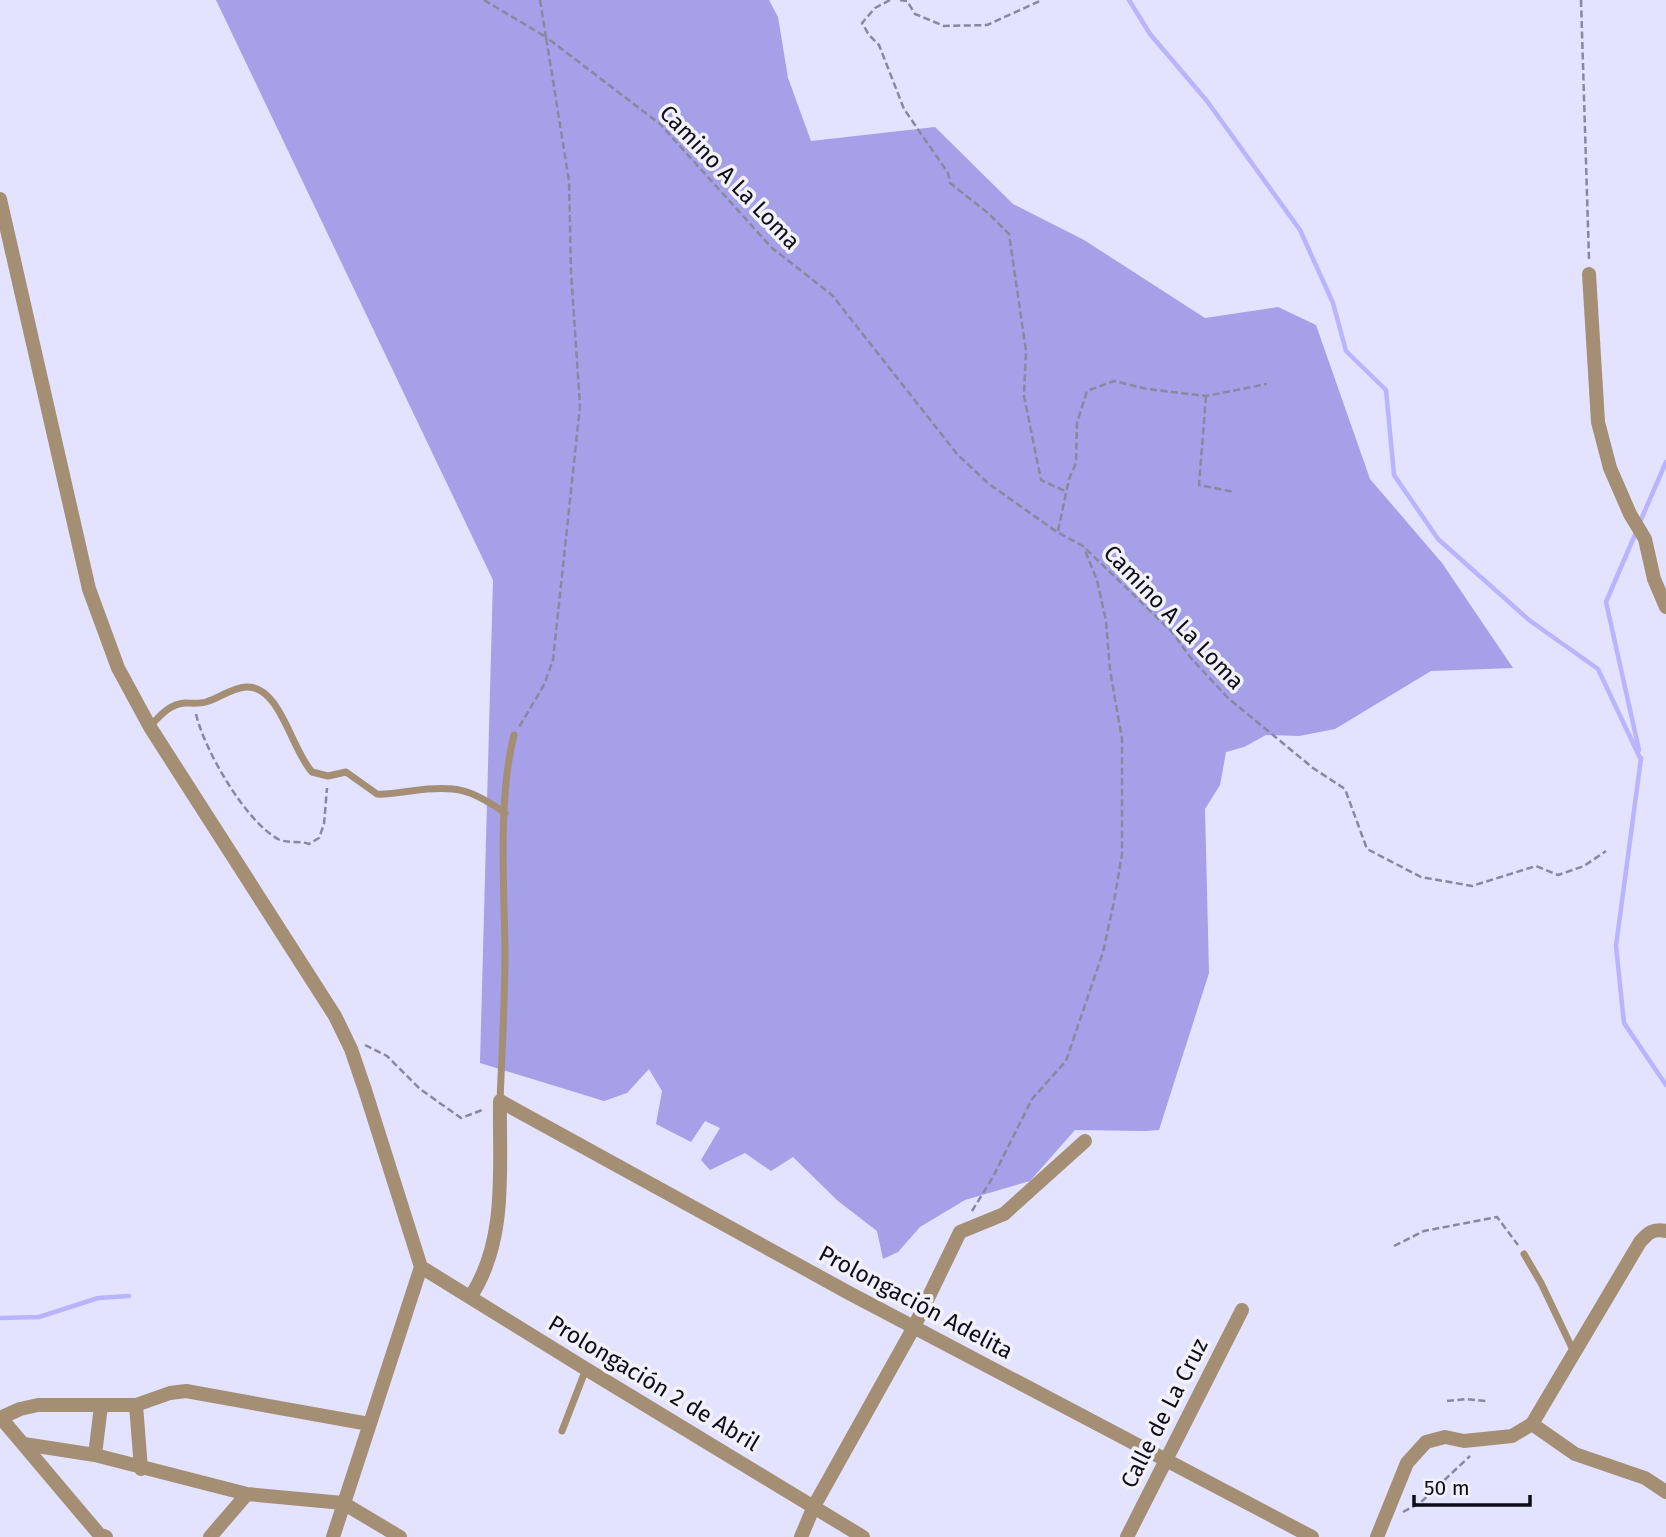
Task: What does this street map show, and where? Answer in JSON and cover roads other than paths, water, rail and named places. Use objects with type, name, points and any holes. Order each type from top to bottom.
[{"type":"street","points":[[0,199],[89,589],[118,668],[150,727],[335,1016],[351,1049],[421,1267],[333,1537]]},
{"type":"street","points":[[1589,274],[1598,422],[1610,468],[1630,514],[1645,539],[1654,579],[1666,607]]},
{"type":"street","points":[[471,1296],[488,1267],[498,1228],[500,1101]]},
{"type":"street","name":"Prolongación Adelita","points":[[500,1101],[914,1327],[1312,1537]]},
{"type":"street","points":[[801,1537],[814,1506],[914,1327],[960,1232],[1004,1213],[1085,1141]]},
{"type":"street","points":[[1377,1537],[1407,1463],[1426,1441],[1445,1437],[1464,1441],[1512,1436],[1532,1424],[1640,1242],[1648,1232],[1658,1229],[1666,1231]]},
{"type":"street","name":"Prolongación 2 de Abril","points":[[421,1267],[863,1537]]},
{"type":"street","name":"Calle de La Cruz","points":[[1127,1537],[1242,1310]]},
{"type":"street","points":[[106,1537],[82,1514],[1,1418],[20,1409],[38,1405],[136,1405],[170,1393],[186,1391],[369,1424]]},
{"type":"street","points":[[136,1405],[142,1469]]},
{"type":"street","points":[[95,1455],[101,1406]]},
{"type":"street","points":[[1532,1424],[1575,1454],[1645,1478],[1666,1492]]},
{"type":"street","points":[[24,1444],[95,1455],[142,1469],[247,1493],[343,1503],[400,1537]]},
{"type":"street","points":[[210,1537],[247,1493]]},
{"type":"lane","points":[[150,727],[171,707],[181,703],[193,704],[212,700],[250,687],[267,693],[273,699],[305,765],[312,772],[328,776],[346,772],[354,775],[377,794],[441,787],[463,789],[486,799],[505,813]]},
{"type":"lane","points":[[500,1101],[505,985],[505,813],[509,755],[514,736]]},
{"type":"lane","points":[[1524,1254],[1541,1283],[1574,1353]]},
{"type":"lane","points":[[562,1431],[586,1369]]},
{"type":"waterway","points":[[1129,0],[1150,34],[1207,101],[1300,230],[1333,303],[1346,351],[1386,390],[1394,475],[1438,539],[1529,620],[1598,669],[1641,760]]},
{"type":"waterway","points":[[1640,522],[1666,462]]},
{"type":"waterway","points":[[1637,530],[1606,602],[1639,750]]},
{"type":"waterway","points":[[1641,758],[1616,946],[1624,1023],[1666,1085]]},
{"type":"waterway","points":[[0,1318],[39,1317],[98,1298],[129,1296]]}]
